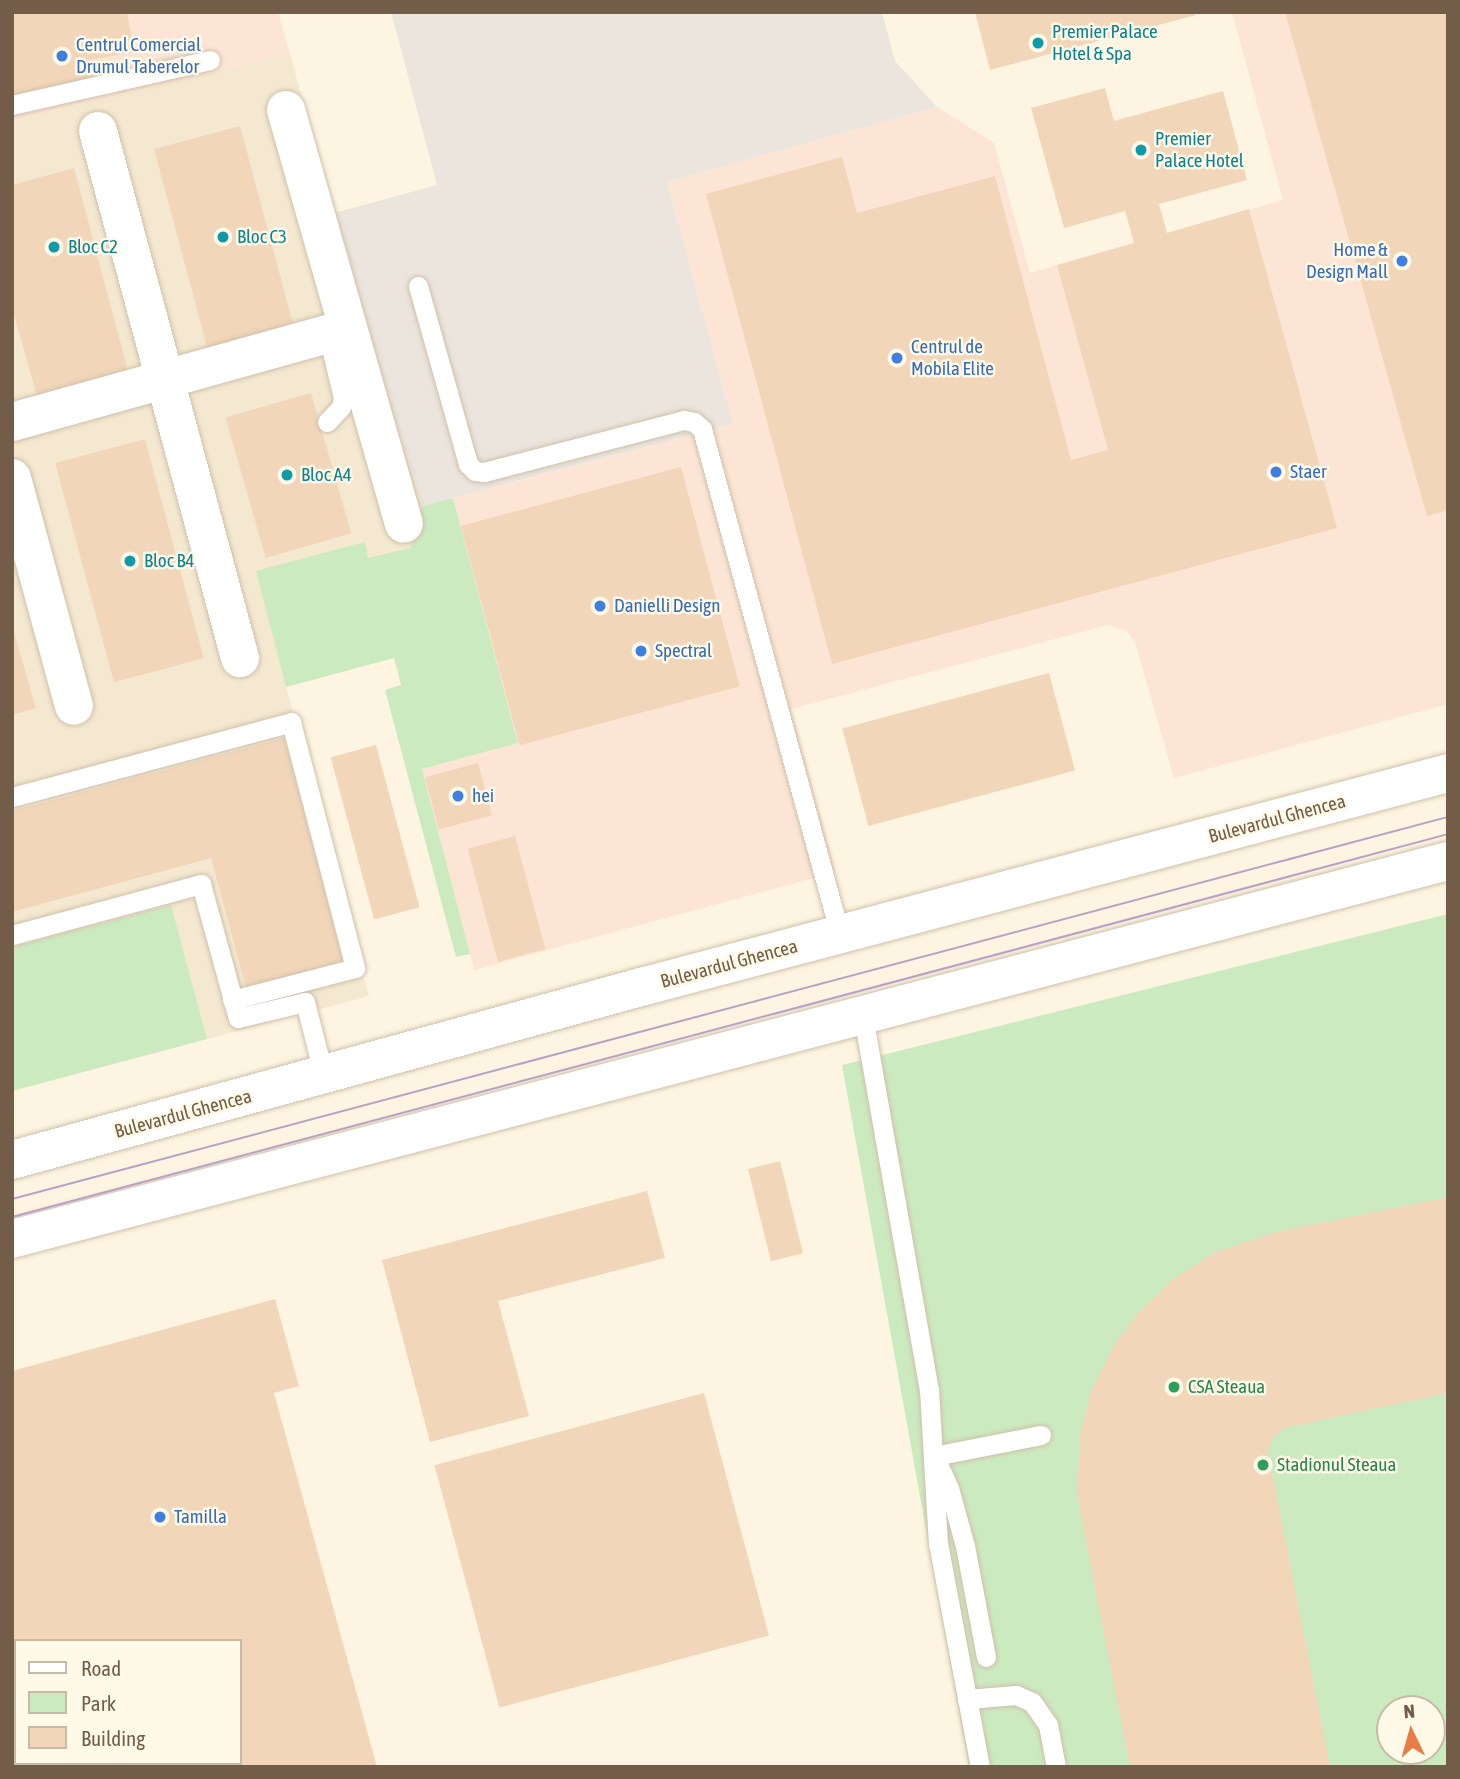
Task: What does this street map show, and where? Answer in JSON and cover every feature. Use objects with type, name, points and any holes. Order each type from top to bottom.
[{"type":"main road","points":[[286,110],[337,332],[404,524]]},
{"type":"main road","points":[[98,131],[240,658]]},
{"type":"main road","points":[[12,422],[337,332]]},
{"type":"main road","points":[[12,478],[74,706]]},
{"type":"main road","name":"Bulevardul Ghencea","points":[[12,1160],[1448,773]]},
{"type":"main road","points":[[12,1239],[1448,861]]},
{"type":"main road","points":[[12,1143],[284,1072],[324,1076]]},
{"type":"lane","points":[[12,105],[211,60]]},
{"type":"lane","points":[[418,286],[468,464],[475,471],[484,472],[684,420],[694,422],[702,429],[839,935]]},
{"type":"lane","points":[[327,422],[341,407],[343,398],[337,332]]},
{"type":"lane","points":[[12,797],[290,722],[355,968],[232,1000]]},
{"type":"lane","points":[[12,935],[201,884],[238,1018],[305,1002],[324,1076]]},
{"type":"lane","points":[[863,1016],[929,1389],[938,1543],[980,1767]]},
{"type":"lane","points":[[934,1456],[1041,1435]]},
{"type":"lane","points":[[934,1456],[949,1488],[965,1546],[986,1657]]},
{"type":"lane","points":[[967,1699],[1016,1695],[1032,1702],[1048,1725],[1056,1767]]},
{"type":"shaded area","points":[[12,12],[278,12],[290,54],[12,121]]},
{"type":"shaded area","points":[[391,12],[882,12],[895,61],[937,107],[667,182],[733,424],[422,506],[334,213],[437,185]]},
{"type":"shaded area","points":[[1232,12],[1448,12],[1448,704],[1174,778],[1135,642],[1127,631],[1108,625],[791,709],[836,872],[474,970],[422,769],[518,743],[453,498],[733,424],[667,182],[937,107],[994,143],[1030,273],[1283,200]]},
{"type":"shaded area","points":[[290,54],[356,295],[362,294],[422,506],[410,548],[394,657],[286,687],[369,996],[12,1091],[12,121]]},
{"type":"green space","points":[[453,498],[518,743],[422,769],[470,954],[456,957],[385,690],[401,685],[394,658],[286,687],[256,571],[365,542],[368,558],[410,548],[422,506]]},
{"type":"green space","points":[[171,905],[207,1039],[12,1091],[12,947]]},
{"type":"green space","name":"CSA Steaua","points":[[1448,914],[1448,1767],[969,1767],[842,1065]]},
{"type":"building","name":"Centrul Comercial Drumul Taberelor","points":[[12,12],[127,12],[134,52],[90,60],[93,79],[12,98]]},
{"type":"building","name":"Premier Palace Hotel & Spa","points":[[975,12],[1195,12],[1196,15],[990,70]]},
{"type":"building","name":"Home & Design Mall","points":[[1285,12],[1448,12],[1448,510],[1427,516]]},
{"type":"building","name":"Centrul de Mobila Elite","points":[[1105,88],[1114,121],[1223,91],[1247,180],[1159,204],[1167,233],[1249,209],[1337,528],[832,664],[706,194],[842,157],[857,213],[995,176],[1071,460],[1108,450],[1057,265],[1134,243],[1125,211],[1064,228],[1031,108]]},
{"type":"building","name":"Bloc C3","points":[[240,126],[294,326],[208,349],[154,149]]},
{"type":"building","name":"Bloc C2","points":[[74,168],[128,371],[37,396],[12,308],[12,185]]},
{"type":"building","name":"Bloc A4","points":[[311,393],[351,533],[266,558],[225,418]]},
{"type":"building","name":"Bloc B4","points":[[145,439],[204,658],[114,682],[55,463]]},
{"type":"building","name":"Danielli Design","points":[[681,467],[740,686],[520,745],[461,526]]},
{"type":"building","points":[[12,626],[36,708],[12,715]]},
{"type":"building","points":[[1049,673],[1075,771],[868,826],[842,728]]},
{"type":"building","points":[[284,738],[344,962],[246,988],[211,858],[12,912],[12,811]]},
{"type":"building","points":[[376,745],[419,907],[374,919],[331,757]]},
{"type":"building","name":"hei","points":[[478,763],[492,815],[439,829],[425,777]]},
{"type":"building","points":[[515,836],[545,949],[498,962],[468,849]]},
{"type":"building","points":[[780,1161],[803,1253],[771,1261],[748,1169]]},
{"type":"building","points":[[647,1191],[665,1258],[498,1301],[529,1416],[430,1442],[382,1260]]},
{"type":"building","name":"Stadionul Steaua","points":[[1448,1197],[1448,1393],[1283,1428],[1272,1439],[1268,1452],[1330,1767],[1130,1767],[1077,1495],[1080,1436],[1091,1392],[1115,1344],[1138,1313],[1172,1280],[1214,1253],[1276,1232]]},
{"type":"building","name":"Tamilla","points":[[275,1299],[299,1386],[274,1393],[377,1767],[12,1767],[12,1371]]},
{"type":"building","points":[[704,1393],[769,1635],[499,1708],[435,1465]]},
{"type":"tram line","points":[[12,1199],[1448,817]]},
{"type":"tram line","points":[[12,1217],[1448,834]]},
{"type":"place","name":"Premier Palace Hotel & Spa","points":[[1038,43]]},
{"type":"place","name":"Centrul Comercial Drumul Taberelor","points":[[62,56]]},
{"type":"place","name":"Premier Palace Hotel","points":[[1141,150]]},
{"type":"place","name":"Bloc C3","points":[[223,237]]},
{"type":"place","name":"Bloc C2","points":[[54,247]]},
{"type":"place","name":"Home & Design Mall","points":[[1402,261]]},
{"type":"place","name":"Centrul de Mobila Elite","points":[[897,358]]},
{"type":"place","name":"Staer","points":[[1276,472]]},
{"type":"place","name":"Bloc A4","points":[[287,475]]},
{"type":"place","name":"Bloc B4","points":[[130,561]]},
{"type":"place","name":"Danielli Design","points":[[600,606]]},
{"type":"place","name":"Spectral","points":[[641,651]]},
{"type":"place","name":"hei","points":[[458,796]]},
{"type":"place","name":"CSA Steaua","points":[[1174,1387]]},
{"type":"place","name":"Stadionul Steaua","points":[[1263,1465]]},
{"type":"place","name":"Tamilla","points":[[160,1517]]}]
